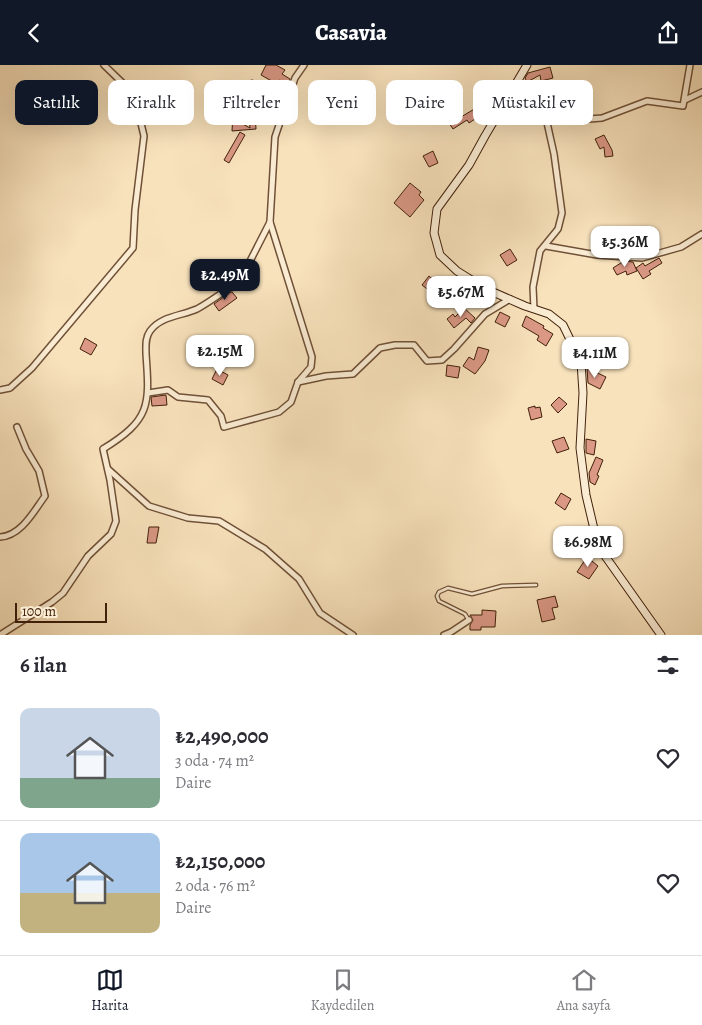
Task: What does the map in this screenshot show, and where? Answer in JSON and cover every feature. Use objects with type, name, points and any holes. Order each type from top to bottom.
[{"type":"main road","points":[[519,80],[528,65]]},
{"type":"main road","points":[[491,125],[469,165],[437,209],[434,233],[440,255],[457,271],[486,289],[549,314],[563,325],[581,362],[583,393],[580,448],[586,495],[598,547],[662,635]]},
{"type":"street","points":[[0,390],[10,388],[32,368],[133,248],[135,210],[144,136],[134,94],[104,65]]},
{"type":"street","points":[[148,393],[168,390],[178,397],[208,400],[221,417],[224,427],[279,412],[291,402],[298,382],[311,367],[312,357],[270,223],[275,137],[295,78],[304,65]]},
{"type":"street","points":[[593,119],[602,119],[647,101],[683,106],[690,65]]},
{"type":"street","points":[[684,100],[702,92]]},
{"type":"street","points":[[534,309],[533,287],[540,251],[558,229],[562,213],[554,154],[548,125]]},
{"type":"street","points":[[0,635],[64,593],[88,557],[110,534],[116,521],[103,449],[124,436],[143,412],[148,393],[146,341],[148,333],[164,319],[200,307],[229,288],[234,287],[246,269],[270,223]]},
{"type":"street","points":[[546,245],[596,255],[642,257],[681,247],[702,234]]},
{"type":"street","points":[[298,382],[326,376],[353,374],[380,348],[395,345],[414,345],[427,361],[442,360],[485,314],[510,299]]},
{"type":"street","points":[[0,537],[7,537],[25,524],[46,496],[40,471],[26,449],[17,427]]},
{"type":"street","points":[[108,469],[149,506],[188,518],[219,521],[265,549],[298,579],[320,613],[353,635]]},
{"type":"street","points":[[444,635],[469,621]]},
{"type":"lane","points":[[469,621],[465,614],[439,601],[437,596],[439,592],[448,588],[472,594],[502,587],[536,585]]},
{"type":"building","points":[[266,65],[276,65],[285,70],[282,74],[290,79],[270,80],[261,75]]},
{"type":"building","points":[[550,67],[553,78],[541,80],[540,75],[531,80],[526,80],[525,78],[528,73]]},
{"type":"building","points":[[473,110],[473,120],[469,123],[467,120],[463,123],[463,116]]},
{"type":"building","points":[[232,125],[244,125],[250,128],[250,125],[256,125],[256,129],[232,131]]},
{"type":"building","points":[[450,125],[459,125],[453,129]]},
{"type":"building","points":[[240,132],[245,135],[229,163],[224,160]]},
{"type":"building","points":[[604,135],[613,156],[605,157],[604,147],[600,149],[595,139]]},
{"type":"building","points":[[433,151],[438,163],[429,167],[423,156]]},
{"type":"building","points":[[410,183],[421,192],[419,195],[424,200],[410,217],[394,203]]},
{"type":"building","points":[[510,249],[517,260],[507,266],[500,255]]},
{"type":"building","points":[[659,258],[662,263],[649,271],[651,274],[643,279],[636,268],[643,263],[645,266]]},
{"type":"building","points":[[624,261],[633,262],[637,271],[627,275],[626,271],[617,275],[613,268]]},
{"type":"building","points":[[429,276],[438,284],[431,292],[422,285]]},
{"type":"building","points":[[231,292],[237,298],[219,311],[214,304]]},
{"type":"building","points":[[464,308],[475,318],[471,323],[466,318],[454,328],[447,319],[453,314],[455,317]]},
{"type":"building","points":[[500,312],[510,317],[505,327],[495,322]]},
{"type":"building","points":[[526,316],[544,326],[543,328],[553,334],[546,346],[537,340],[539,336],[522,326]]},
{"type":"building","points":[[85,338],[97,345],[91,355],[80,349]]},
{"type":"building","points":[[478,347],[489,350],[485,361],[475,374],[463,366],[469,357],[474,360]]},
{"type":"building","points":[[447,365],[460,367],[458,378],[446,376]]},
{"type":"building","points":[[587,368],[606,377],[600,389],[588,383]]},
{"type":"building","points":[[217,369],[228,375],[223,385],[212,379]]},
{"type":"building","points":[[166,395],[167,405],[152,406],[151,397]]},
{"type":"building","points":[[559,397],[567,404],[558,413],[551,405]]},
{"type":"building","points":[[535,406],[535,408],[540,407],[542,417],[531,420],[528,408]]},
{"type":"building","points":[[564,437],[569,449],[557,453],[552,441]]},
{"type":"building","points":[[586,439],[596,441],[594,455],[586,453]]},
{"type":"building","points":[[596,457],[603,460],[595,485],[590,482],[589,473]]},
{"type":"building","points":[[561,493],[571,499],[565,510],[555,503]]},
{"type":"building","points":[[149,527],[159,527],[156,543],[147,543]]},
{"type":"building","points":[[587,557],[598,566],[589,579],[577,572]]},
{"type":"building","points":[[555,596],[558,607],[552,608],[555,619],[542,622],[537,600]]},
{"type":"building","points":[[482,610],[496,611],[495,627],[481,627],[481,630],[470,630],[473,620],[470,615],[482,615]]}]
